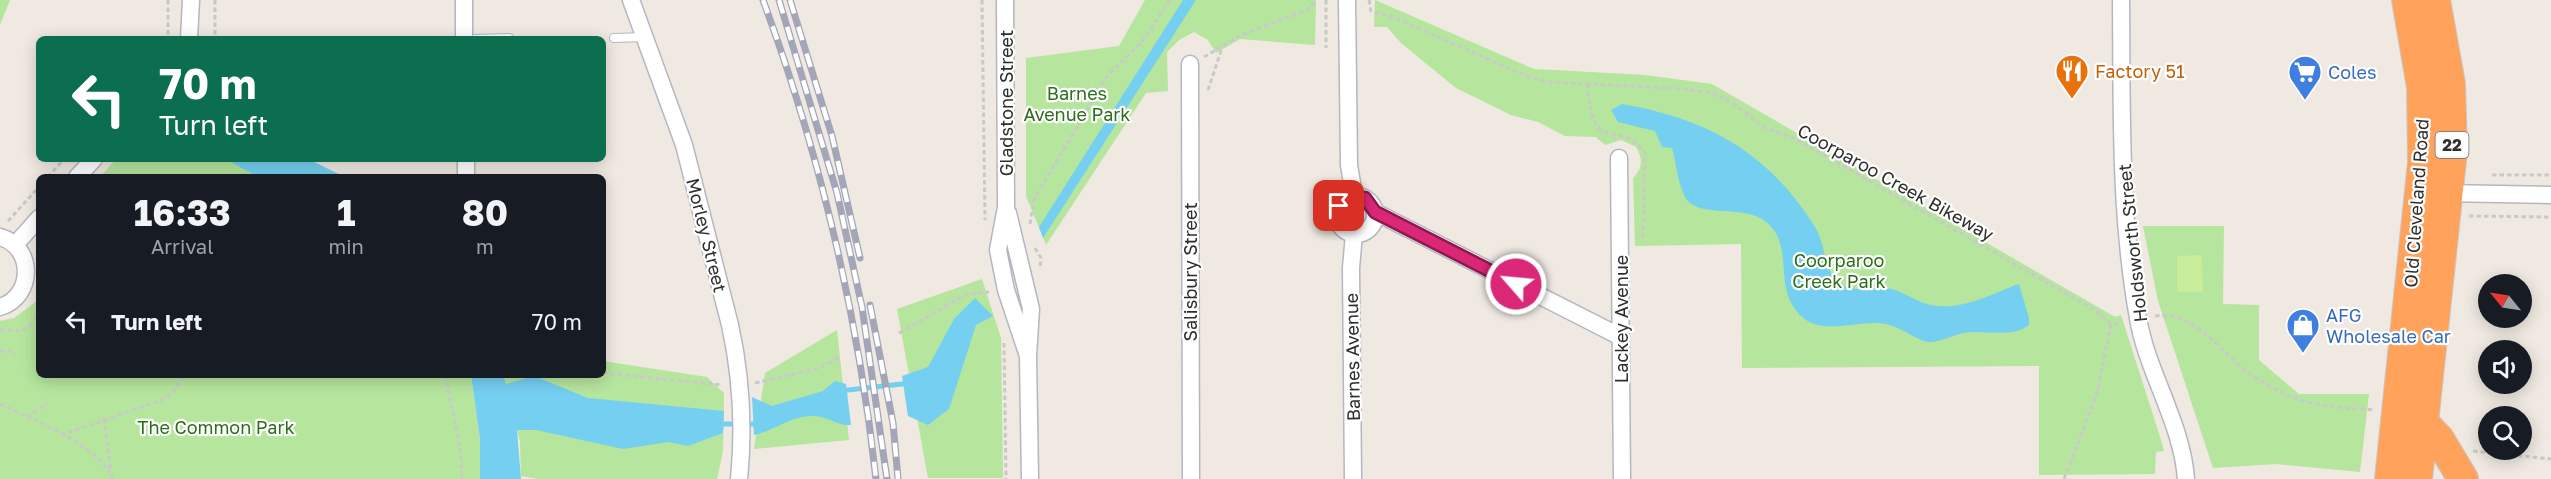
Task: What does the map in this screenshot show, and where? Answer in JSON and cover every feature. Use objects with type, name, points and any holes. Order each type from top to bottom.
[{"type":"highway","name":"Old Cleveland Road","points":[[2407,0],[2422,87],[2424,132],[2444,201]]},
{"type":"highway","name":"Old Cleveland Road","points":[[2409,478],[2410,417],[2444,201],[2452,117],[2446,53],[2435,0]]},
{"type":"highway","points":[[2410,417],[2439,439],[2464,465]]},
{"type":"street","points":[[189,36],[191,0]]},
{"type":"street","points":[[464,0],[464,36]]},
{"type":"street","name":"Morley Street","points":[[631,0],[687,156],[735,345],[739,400],[739,479]]},
{"type":"street","name":"Gladstone Street","points":[[1005,0],[1006,207],[998,250],[1006,290],[1028,356]]},
{"type":"street","points":[[1347,0],[1349,165],[1354,195]]},
{"type":"street","name":"Holdsworth Street","points":[[2121,0],[2125,206],[2138,320],[2169,410],[2186,479]]},
{"type":"street","name":"Salisbury Street","points":[[1190,64],[1191,479]]},
{"type":"street","name":"Lackey Avenue","points":[[1619,158],[1622,479]]},
{"type":"street","points":[[80,174],[91,162]]},
{"type":"street","points":[[1354,195],[1365,198],[1375,212],[1621,337]]},
{"type":"street","points":[[1354,195],[1339,206],[1337,218],[1342,229],[1354,234],[1370,228],[1375,212]]},
{"type":"street","points":[[2444,201],[2551,195]]},
{"type":"street","name":"Gladstone Street","points":[[1006,207],[1031,309],[1028,356],[1030,479]]},
{"type":"street","points":[[0,307],[14,300],[22,290],[26,279],[25,260],[8,241],[36,220]]},
{"type":"street","name":"Barnes Avenue","points":[[1353,479],[1351,268],[1354,234]]},
{"type":"lane","points":[[614,38],[646,37]]},
{"type":"path","points":[[168,0],[168,36]]},
{"type":"path","points":[[215,0],[215,36]]},
{"type":"path","points":[[1030,231],[1029,221],[1034,199],[1095,96],[1108,75],[1142,42],[1170,0]]},
{"type":"path","points":[[1210,53],[1241,35],[1307,10],[1316,0]]},
{"type":"path","points":[[1326,0],[1326,48]]},
{"type":"path","name":"Coorparoo Creek Bikeway","points":[[1369,0],[1371,11],[1393,18],[1526,76],[1548,82],[1675,88],[1712,93],[1734,104],[1765,128],[1796,139],[2093,309],[2111,324]]},
{"type":"path","points":[[1208,92],[1222,46]]},
{"type":"path","points":[[51,174],[61,162]]},
{"type":"path","points":[[2481,175],[2551,175]]},
{"type":"path","points":[[0,219],[7,222],[36,190]]},
{"type":"path","points":[[2444,201],[2551,217]]},
{"type":"path","points":[[1024,282],[1042,267],[1041,258],[1032,240]]},
{"type":"path","points":[[899,333],[967,294],[1006,290]]},
{"type":"path","points":[[2064,479],[2097,393],[2111,324],[2175,315],[2212,339],[2243,368],[2264,382],[2308,404],[2410,417]]},
{"type":"path","points":[[0,329],[19,332],[31,327],[36,319]]},
{"type":"path","points":[[0,351],[12,351],[15,355]]},
{"type":"path","points":[[61,435],[162,400],[173,393],[182,378]]},
{"type":"path","points":[[446,378],[460,447],[462,479]]},
{"type":"path","points":[[27,417],[48,403]]},
{"type":"path","points":[[0,404],[89,451],[111,471]]},
{"type":"path","points":[[104,419],[112,479]]},
{"type":"path","points":[[2464,465],[2551,459]]},
{"type":"green space","points":[[0,0],[10,0],[0,25]]},
{"type":"green space","name":"Barnes Avenue Park","points":[[1145,0],[1316,0],[1315,45],[1240,39],[1216,53],[1208,40],[1194,32],[1179,40],[1167,52],[1168,91],[1146,93],[1046,245],[1026,196],[1026,58],[1119,46]]},
{"type":"green space","name":"Coorparoo Creek Park","points":[[1375,0],[1534,69],[1645,75],[1712,84],[2115,317],[2121,315],[2164,451],[2156,452],[2155,474],[2039,475],[2039,366],[1742,368],[1741,244],[1635,246],[1633,178],[1639,171],[1641,163],[1636,147],[1621,140],[1605,145],[1596,137],[1565,136],[1538,122],[1511,115],[1456,88],[1401,43],[1387,27],[1374,27]]},
{"type":"green space","points":[[113,162],[230,162],[252,174],[103,174]]},
{"type":"green space","points":[[2143,226],[2224,226],[2223,304],[2259,305],[2259,360],[2299,394],[2369,394],[2360,472],[2276,464],[2213,468],[2158,301]]},
{"type":"green space","points":[[2202,255],[2203,292],[2177,292],[2177,256]]},
{"type":"green space","points":[[982,279],[1001,338],[1003,478],[928,478],[897,309]]},
{"type":"green space","name":"The Common Park","points":[[36,302],[36,378],[471,378],[480,439],[480,479],[0,479],[0,321],[14,318]]},
{"type":"green space","points":[[837,330],[849,440],[754,449],[765,373]]},
{"type":"green space","points":[[606,361],[707,377],[724,393],[723,451],[717,479],[538,479],[521,476],[520,442],[504,378],[606,378]]},
{"type":"water","points":[[1183,0],[1196,0],[1043,238],[1039,227]]},
{"type":"water","points":[[1622,104],[1682,119],[1733,143],[1756,159],[1797,201],[1818,233],[1834,278],[1845,287],[1891,289],[1927,304],[1951,306],[1974,301],[2019,284],[2029,325],[2014,332],[1971,332],[1928,342],[1886,324],[1828,326],[1808,321],[1791,303],[1787,291],[1780,242],[1774,231],[1765,221],[1756,216],[1699,208],[1691,204],[1685,197],[1672,148],[1662,147],[1655,131],[1618,122],[1611,110]]},
{"type":"water","points":[[230,162],[314,162],[339,174],[252,174]]},
{"type":"water","points":[[975,298],[993,316],[976,325],[949,409],[928,425],[908,416],[902,376],[928,367],[954,319]]},
{"type":"water","points":[[471,378],[504,378],[506,384],[527,378],[539,378],[588,398],[724,411],[723,433],[688,446],[669,442],[623,449],[536,430],[517,430],[521,479],[480,479],[480,439]]},
{"type":"water","points":[[835,381],[846,384],[851,425],[819,416],[806,416],[754,435],[752,397],[772,406],[823,391]]},
{"type":"waterway","points":[[839,391],[911,383]]},
{"type":"waterway","points":[[718,424],[759,424]]},
{"type":"railway","points":[[763,0],[802,117],[834,236],[859,357],[876,479]]},
{"type":"railway","points":[[779,0],[837,193],[862,307],[887,479]]},
{"type":"railway","points":[[790,0],[832,136],[860,258]]},
{"type":"railway","points":[[870,305],[893,423],[898,479]]},
{"type":"place","name":"Factory 51","points":[[2072,100]]},
{"type":"place","name":"Coles","points":[[2305,101]]},
{"type":"place","name":"AFG Wholesale Car","points":[[2303,354]]},
{"type":"route","points":[[1339,206],[1342,201],[1354,195],[1365,198],[1370,201],[1375,212],[1516,284]]}]
